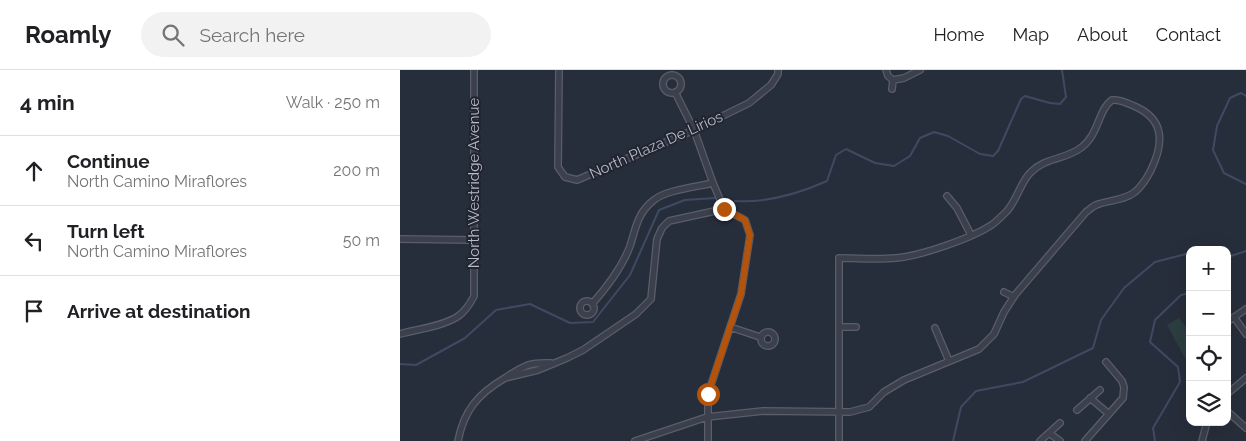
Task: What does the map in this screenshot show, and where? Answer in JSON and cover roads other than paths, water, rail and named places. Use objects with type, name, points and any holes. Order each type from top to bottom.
[{"type":"street","name":"North Westridge Avenue","points":[[400,334],[430,327],[457,317],[467,308],[474,296],[474,70]]},
{"type":"street","name":"North Plaza De Lirios","points":[[559,70],[558,167],[565,177],[577,180],[694,130],[749,103],[771,85],[778,74],[778,70]]},
{"type":"street","points":[[886,70],[888,76],[893,80],[904,78],[920,70]]},
{"type":"street","points":[[892,89],[893,80]]},
{"type":"street","points":[[675,92],[694,130],[712,182],[724,209],[745,220],[750,235],[741,294],[708,394],[708,441]]},
{"type":"street","points":[[635,441],[707,417],[763,411],[839,412],[850,412],[868,407],[884,392],[895,385],[979,349],[994,334],[1014,296],[1086,212],[1097,204],[1118,200],[1134,193],[1145,181],[1155,161],[1161,139],[1152,117],[1142,110],[1111,98],[1105,107],[1095,132],[1082,147],[1066,156],[1044,161],[1029,173],[1009,209],[993,224],[971,235],[919,255],[896,258],[839,258],[840,327],[839,412],[839,441]]},
{"type":"street","points":[[592,304],[609,285],[630,247],[635,225],[643,211],[655,199],[671,191],[712,182]]},
{"type":"street","points":[[947,196],[958,208],[971,235]]},
{"type":"street","points":[[458,441],[464,420],[474,403],[487,388],[528,364],[536,362],[551,363],[583,350],[636,314],[650,299],[658,239],[662,228],[669,221],[724,209]]},
{"type":"street","points":[[400,239],[474,240]]},
{"type":"street","points":[[1004,292],[1014,296]]},
{"type":"street","points":[[1231,320],[1246,309]]},
{"type":"street","points":[[1234,318],[1246,334]]},
{"type":"street","points":[[730,327],[760,337]]},
{"type":"street","points":[[840,327],[856,327]]},
{"type":"street","points":[[935,328],[949,361]]},
{"type":"street","points":[[1085,441],[1123,398],[1124,387],[1122,381],[1106,362]]},
{"type":"street","points":[[1231,391],[1246,378]]},
{"type":"street","points":[[1077,410],[1100,390]]},
{"type":"street","points":[[1090,398],[1109,414]]},
{"type":"street","points":[[1231,415],[1246,428]]},
{"type":"street","points":[[1040,441],[1060,423]]},
{"type":"street","points":[[1202,441],[1206,426]]},
{"type":"street","points":[[1049,433],[1060,441]]},
{"type":"waterway","points":[[735,201],[759,201],[782,197],[827,181],[836,155],[846,149],[875,163],[894,166],[910,156],[920,138],[934,132],[948,136],[980,154],[993,156],[998,151],[1021,99],[1025,96],[1060,104],[1066,97],[1062,70]]},
{"type":"waterway","points":[[1246,96],[1241,93],[1230,98],[1217,126],[1213,150],[1224,173],[1246,184]]},
{"type":"waterway","points":[[400,364],[416,365],[465,338],[496,310],[530,304],[570,323],[593,322],[630,275],[659,210],[685,200],[715,198]]},
{"type":"waterway","points":[[1231,256],[1246,251]]},
{"type":"waterway","points":[[953,441],[961,407],[976,391],[1023,382],[1093,348],[1101,320],[1124,288],[1155,262],[1186,254]]},
{"type":"waterway","points":[[1155,441],[1153,428],[1180,382],[1178,367],[1150,342],[1155,320],[1181,295],[1186,294]]}]
